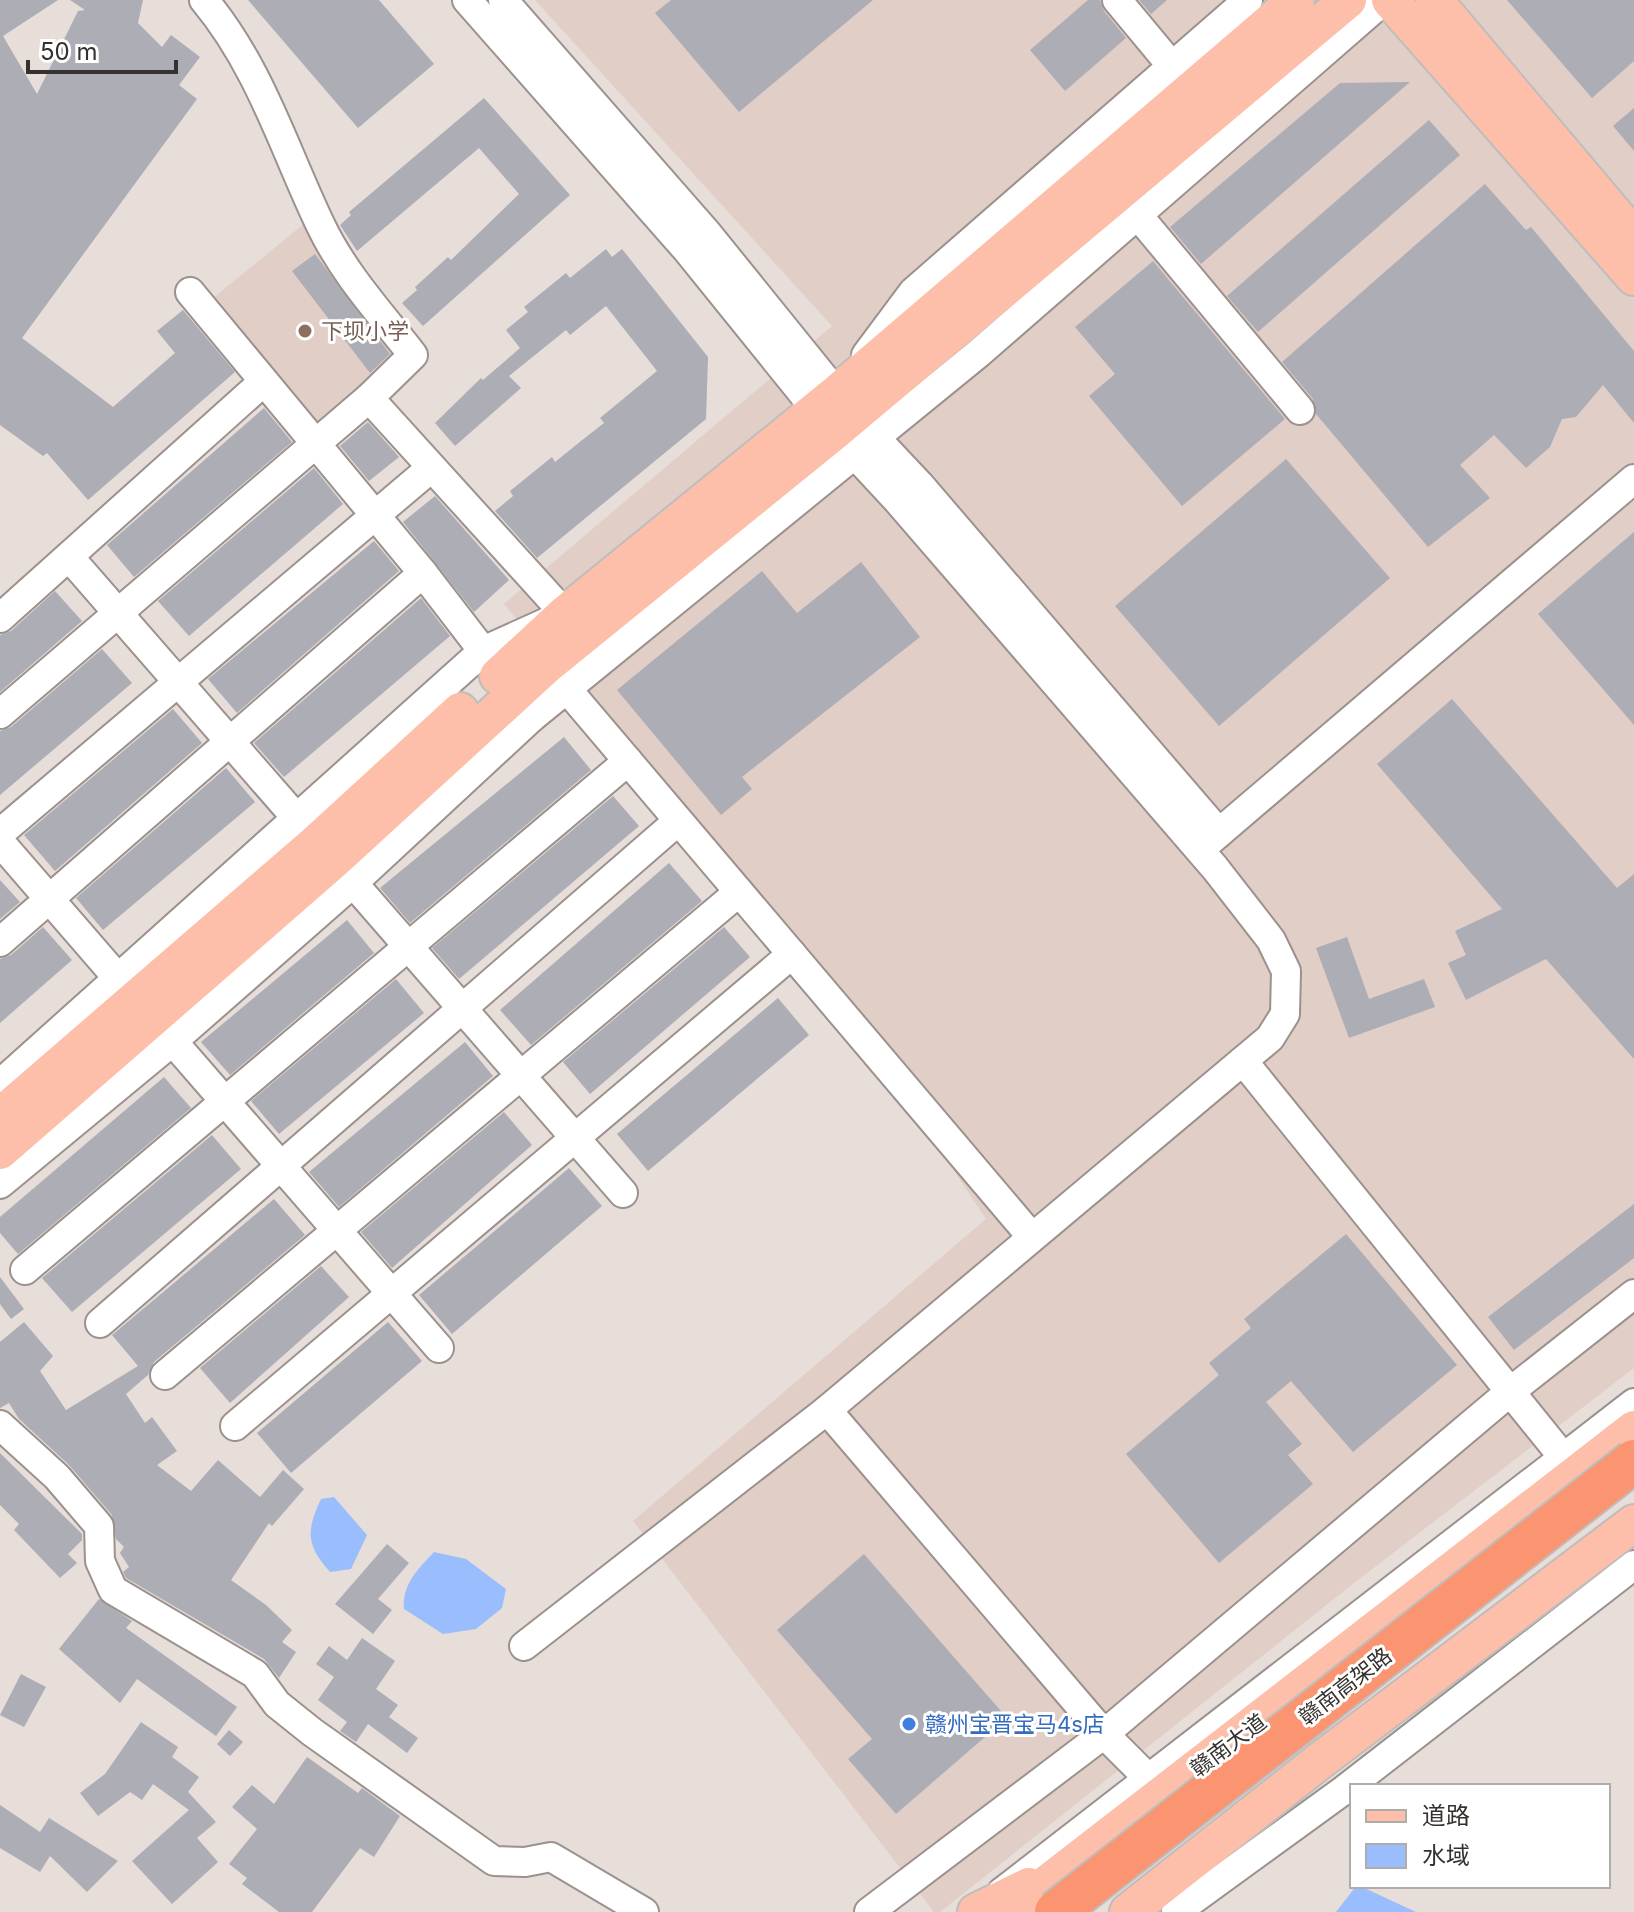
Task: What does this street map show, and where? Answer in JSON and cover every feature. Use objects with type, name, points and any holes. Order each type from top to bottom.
[{"type":"highway","name":"赣南高架路","points":[[1056,1912],[1634,1461]]},
{"type":"highway","name":"赣南高架路","points":[[1122,1911],[1632,1518]]},
{"type":"main road","points":[[845,423],[1296,0]]},
{"type":"main road","points":[[0,1116],[144,1009],[325,852],[574,625],[845,423],[1348,0]]},
{"type":"main road","points":[[1387,0],[1634,277]]},
{"type":"main road","points":[[1434,0],[1634,237]]},
{"type":"main road","points":[[325,852],[557,677],[574,625]]},
{"type":"main road","points":[[1,1174],[144,1009]]},
{"type":"main road","name":"赣南大道","points":[[1010,1912],[1281,1705],[1633,1412]]},
{"type":"main road","points":[[1122,1911],[1632,1518]]},
{"type":"main road","points":[[1281,1705],[1321,1760]]},
{"type":"main road","points":[[976,1912],[1063,1870]]},
{"type":"street","points":[[0,714],[315,445],[413,355],[354,280],[323,230],[259,84],[235,40],[204,0]]},
{"type":"street","points":[[467,0],[687,250],[845,423],[1209,841],[1271,940],[1286,971],[1289,995],[1285,1014],[1270,1038],[1243,1061],[827,1410],[524,1646]]},
{"type":"street","points":[[503,0],[707,233],[845,423]]},
{"type":"street","points":[[1117,0],[1171,65]]},
{"type":"street","points":[[845,423],[913,292],[1248,0]]},
{"type":"street","points":[[0,1084],[144,1009],[325,852],[531,718],[557,677],[845,423],[979,353],[1136,213],[1387,0]]},
{"type":"street","points":[[1136,213],[1300,410]]},
{"type":"street","points":[[190,292],[262,383],[423,573],[483,651]]},
{"type":"street","points":[[0,618],[262,383]]},
{"type":"street","points":[[325,852],[483,651],[574,625],[369,398]]},
{"type":"street","points":[[0,833],[431,468]]},
{"type":"street","points":[[1209,841],[1634,479]]},
{"type":"street","points":[[70,558],[623,1193]]},
{"type":"street","points":[[0,942],[423,573]]},
{"type":"street","points":[[557,677],[1031,1236]]},
{"type":"street","points":[[25,1270],[628,761]]},
{"type":"street","points":[[100,1323],[678,821]]},
{"type":"street","points":[[0,842],[439,1348]]},
{"type":"street","points":[[165,1375],[739,892]]},
{"type":"street","points":[[235,1426],[792,954]]},
{"type":"street","points":[[976,1912],[1148,1778],[1569,1466],[1243,1061]]},
{"type":"street","points":[[869,1912],[1104,1734],[1511,1391],[1634,1294]]},
{"type":"street","points":[[827,1410],[1104,1734],[1148,1778]]},
{"type":"street","points":[[0,1425],[57,1477],[99,1526],[100,1561],[113,1590],[255,1674],[277,1704],[312,1732],[494,1861],[525,1862],[551,1857],[644,1912]]},
{"type":"street","points":[[1352,1784],[1634,1565]]},
{"type":"street","points":[[1176,1912],[1350,1785]]},
{"type":"shaded area","points":[[535,0],[1634,0],[1634,1368],[1354,1583],[940,1912],[934,1912],[633,1521],[986,1219],[852,1017],[504,604],[832,326]]},
{"type":"shaded area","name":"下坝小学","points":[[305,223],[401,357],[316,433],[206,304]]},
{"type":"water","points":[[334,1497],[367,1535],[351,1569],[330,1572],[316,1554],[311,1529],[321,1499]]},
{"type":"water","points":[[434,1552],[466,1559],[506,1589],[502,1608],[476,1629],[443,1634],[404,1609],[408,1584]]},
{"type":"water","points":[[1354,1888],[1364,1888],[1416,1912],[1336,1912]]},
{"type":"building","points":[[0,0],[58,0],[3,36],[37,94],[78,11],[85,10],[70,0],[143,0],[138,23],[162,47],[171,35],[200,57],[179,85],[197,99],[22,338],[113,407],[175,353],[157,331],[183,310],[235,372],[88,500],[47,453],[43,456],[0,425]]},
{"type":"building","points":[[248,0],[379,0],[434,64],[358,128]]},
{"type":"building","points":[[671,0],[873,0],[739,112],[655,13]]},
{"type":"building","points":[[1088,0],[1100,0],[1104,11],[1126,38],[1065,91],[1030,50]]},
{"type":"building","points":[[1139,0],[1167,0],[1151,14]]},
{"type":"building","points":[[1507,0],[1634,0],[1634,61],[1592,98]]},
{"type":"building","points":[[1410,82],[1201,264],[1170,227],[1340,83]]},
{"type":"building","points":[[484,98],[570,195],[423,326],[402,303],[417,290],[415,287],[448,257],[451,260],[519,194],[479,148],[357,251],[340,225],[351,215],[349,212]]},
{"type":"building","points":[[1634,108],[1634,151],[1613,126]]},
{"type":"building","points":[[1429,120],[1460,155],[1258,332],[1227,296]]},
{"type":"building","points":[[1485,184],[1526,230],[1531,227],[1634,351],[1634,423],[1603,385],[1576,417],[1562,419],[1550,447],[1526,468],[1494,435],[1460,465],[1490,498],[1428,547],[1316,414],[1313,399],[1282,362]]},
{"type":"building","points":[[606,249],[612,257],[622,249],[708,357],[706,419],[537,558],[495,511],[513,496],[510,491],[552,457],[555,462],[604,423],[600,418],[657,371],[606,306],[570,335],[566,330],[509,376],[521,388],[455,446],[435,423],[481,378],[483,380],[520,348],[506,330],[528,312],[524,307],[566,273],[570,278]]},
{"type":"building","points":[[315,254],[390,354],[370,373],[292,271]]},
{"type":"building","points":[[1153,261],[1285,419],[1182,506],[1089,396],[1115,374],[1075,327]]},
{"type":"building","points":[[264,408],[292,442],[134,577],[107,545]]},
{"type":"building","points":[[368,422],[399,457],[369,481],[340,446]]},
{"type":"building","points":[[1286,459],[1390,578],[1219,726],[1115,606]]},
{"type":"building","points":[[314,468],[343,504],[189,636],[158,601]]},
{"type":"building","points":[[435,496],[509,580],[474,612],[403,522]]},
{"type":"building","points":[[1634,532],[1634,725],[1538,614]]},
{"type":"building","points":[[374,541],[399,571],[237,713],[208,679]]},
{"type":"building","points":[[861,562],[920,637],[742,777],[752,789],[721,815],[617,690],[762,571],[797,613]]},
{"type":"building","points":[[55,591],[82,621],[0,692],[0,635],[11,631]]},
{"type":"building","points":[[421,598],[450,636],[284,777],[254,743]]},
{"type":"building","points":[[102,649],[132,683],[0,795],[0,731],[11,727]]},
{"type":"building","points":[[1452,699],[1617,888],[1634,874],[1634,1059],[1546,959],[1466,1000],[1448,963],[1466,955],[1455,931],[1502,909],[1377,764]]},
{"type":"building","points":[[173,709],[202,743],[55,871],[24,835]]},
{"type":"building","points":[[564,737],[591,770],[410,923],[380,888]]},
{"type":"building","points":[[226,768],[255,802],[103,930],[76,898]]},
{"type":"building","points":[[613,796],[639,826],[459,979],[432,948]]},
{"type":"building","points":[[669,863],[702,901],[531,1045],[500,1010]]},
{"type":"building","points":[[0,880],[20,902],[0,919]]},
{"type":"building","points":[[347,920],[374,953],[230,1075],[201,1042]]},
{"type":"building","points":[[43,927],[72,960],[0,1023],[0,959],[11,955]]},
{"type":"building","points":[[724,927],[750,957],[590,1094],[563,1062]]},
{"type":"building","points":[[1347,937],[1369,999],[1424,979],[1435,1007],[1349,1038],[1316,948]]},
{"type":"building","points":[[396,979],[424,1013],[279,1134],[251,1101]]},
{"type":"building","points":[[778,998],[809,1035],[648,1171],[617,1134]]},
{"type":"building","points":[[465,1042],[493,1076],[339,1207],[309,1172]]},
{"type":"building","points":[[164,1077],[191,1108],[18,1254],[0,1233],[0,1217]]},
{"type":"building","points":[[504,1112],[532,1145],[392,1268],[361,1232]]},
{"type":"building","points":[[212,1135],[241,1169],[72,1312],[42,1278]]},
{"type":"building","points":[[569,1168],[602,1206],[452,1334],[419,1295]]},
{"type":"building","points":[[274,1199],[305,1235],[154,1362],[148,1375],[126,1394],[145,1423],[152,1417],[177,1451],[157,1465],[191,1491],[218,1460],[260,1497],[283,1470],[304,1489],[272,1526],[269,1523],[231,1580],[266,1605],[292,1630],[282,1642],[296,1652],[279,1678],[264,1659],[126,1578],[123,1572],[129,1567],[120,1553],[124,1547],[116,1539],[112,1515],[69,1465],[19,1419],[9,1403],[0,1408],[0,1342],[24,1322],[53,1356],[40,1371],[66,1410],[138,1366],[112,1335]]},
{"type":"building","points":[[1634,1204],[1634,1258],[1514,1350],[1488,1317]]},
{"type":"building","points":[[1346,1234],[1457,1365],[1353,1452],[1291,1381],[1266,1402],[1302,1444],[1288,1455],[1313,1484],[1219,1563],[1126,1454],[1219,1375],[1209,1363],[1251,1328],[1244,1319]]},
{"type":"building","points":[[321,1266],[349,1297],[230,1403],[200,1368]]},
{"type":"building","points":[[0,1277],[24,1309],[11,1319],[0,1304]]},
{"type":"building","points":[[388,1322],[422,1361],[291,1473],[257,1433]]},
{"type":"building","points":[[0,1453],[82,1534],[82,1540],[68,1554],[77,1563],[60,1578],[14,1530],[19,1524],[0,1505]]},
{"type":"building","points":[[387,1544],[409,1563],[378,1599],[392,1610],[373,1634],[335,1604]]},
{"type":"building","points":[[864,1554],[1007,1718],[896,1814],[848,1759],[872,1739],[777,1630]]},
{"type":"building","points":[[99,1599],[132,1621],[126,1628],[237,1707],[216,1736],[137,1679],[120,1703],[59,1649]]},
{"type":"building","points":[[362,1638],[395,1661],[376,1689],[398,1705],[389,1717],[418,1738],[407,1753],[368,1724],[356,1742],[340,1731],[347,1722],[318,1700],[334,1677],[316,1664],[329,1646],[347,1660]]},
{"type":"building","points":[[21,1674],[46,1687],[24,1727],[0,1715]]},
{"type":"building","points":[[141,1722],[178,1747],[172,1757],[199,1777],[188,1792],[216,1822],[197,1838],[218,1862],[172,1904],[132,1861],[189,1810],[153,1784],[142,1800],[130,1792],[98,1816],[80,1793],[105,1774]]},
{"type":"building","points":[[229,1730],[243,1742],[230,1756],[217,1744]]},
{"type":"building","points":[[307,1757],[358,1793],[362,1788],[400,1816],[374,1857],[360,1848],[312,1912],[279,1912],[242,1884],[247,1878],[229,1864],[257,1829],[232,1807],[252,1785],[274,1804]]},
{"type":"building","points":[[0,1805],[40,1832],[49,1818],[118,1861],[87,1892],[50,1856],[40,1872],[0,1848]]},
{"type":"place","name":"下坝小学","points":[[305,331]]},
{"type":"place","name":"赣州宝晋宝马4s店","points":[[909,1724]]}]
